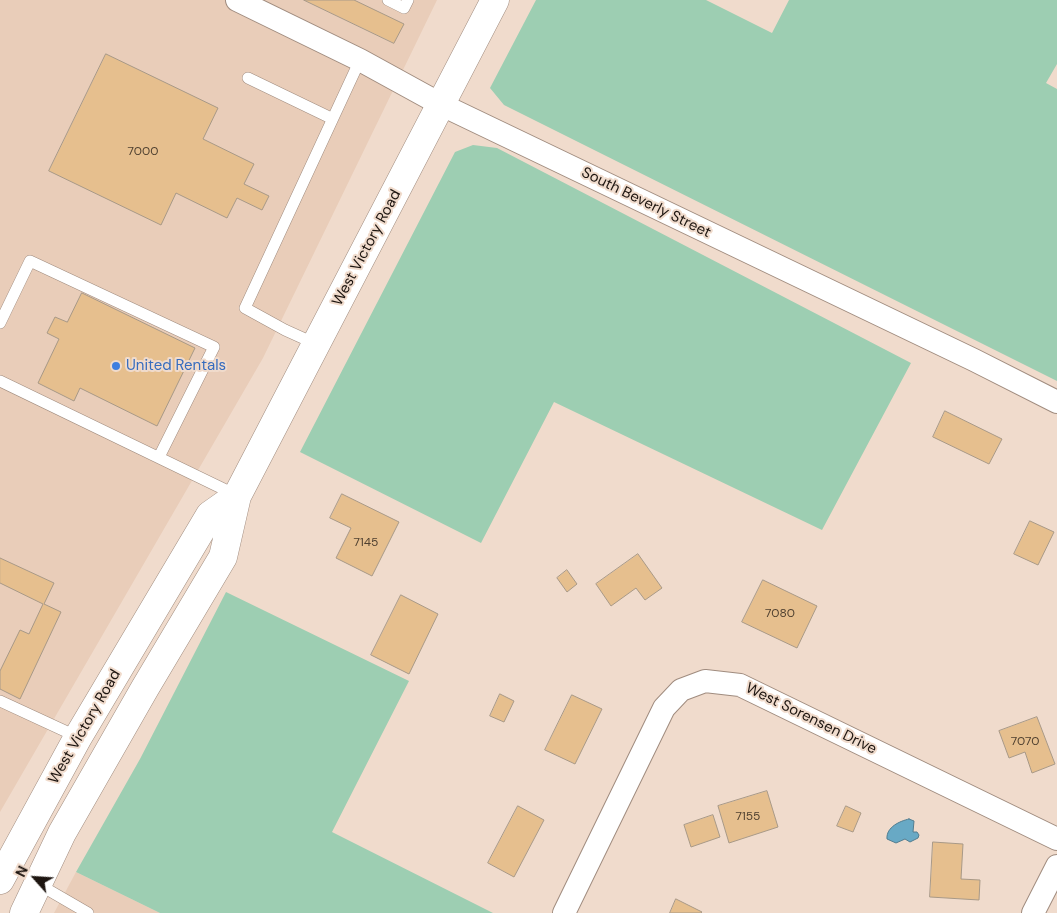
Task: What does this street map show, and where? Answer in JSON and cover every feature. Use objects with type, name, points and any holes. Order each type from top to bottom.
[{"type":"main road","name":"West Victory Road","points":[[24,913],[62,833],[222,557],[237,496],[495,0]]},
{"type":"main road","name":"West Victory Road","points":[[0,880],[78,737],[210,515],[237,496]]},
{"type":"main road","name":"West Victory Road","points":[[145,688],[169,622],[184,593],[174,576]]},
{"type":"street","name":"South Beverly Street","points":[[237,0],[360,60],[442,105],[966,356],[1057,402]]},
{"type":"street","name":"West Sorensen Drive","points":[[564,913],[664,708],[681,690],[705,681],[740,684],[1057,839]]},
{"type":"street","points":[[1033,913],[1057,866]]},
{"type":"lane","points":[[388,0],[404,8],[408,0]]},
{"type":"lane","points":[[316,344],[285,330],[245,308],[331,118],[360,60]]},
{"type":"lane","points":[[248,78],[331,118]]},
{"type":"lane","points":[[0,323],[30,261],[214,347],[159,457]]},
{"type":"lane","points":[[0,380],[237,496]]},
{"type":"lane","points":[[0,701],[78,737]]},
{"type":"lane","points":[[38,884],[88,913]]},
{"type":"shaded area","points":[[0,0],[437,0],[263,358],[0,812]]},
{"type":"shaded area","points":[[76,872],[160,913],[54,913]]},
{"type":"green space","points":[[536,0],[706,0],[772,33],[789,0],[1057,0],[1057,64],[1046,83],[1057,89],[1057,381],[504,105],[490,88]]},
{"type":"green space","points":[[473,145],[497,148],[911,363],[822,530],[554,402],[481,543],[300,452],[455,152]]},
{"type":"green space","points":[[226,592],[409,681],[332,832],[493,913],[160,913],[76,872],[140,759]]},
{"type":"water","points":[[909,819],[914,821],[913,832],[917,832],[918,838],[910,842],[905,839],[896,843],[887,839],[891,828]]},
{"type":"building","points":[[304,0],[354,0],[404,24],[394,43]]},
{"type":"building","points":[[106,54],[218,108],[203,139],[254,164],[244,184],[269,196],[262,210],[237,198],[227,218],[176,193],[161,225],[49,171]]},
{"type":"building","name":"United Rentals","points":[[82,293],[195,348],[157,426],[80,388],[74,401],[38,383],[59,339],[47,333],[55,317],[67,322]]},
{"type":"building","points":[[945,411],[1002,439],[989,464],[933,437]]},
{"type":"building","points":[[342,494],[399,522],[372,576],[336,558],[351,528],[330,518]]},
{"type":"building","points":[[1030,521],[1054,532],[1038,565],[1014,554]]},
{"type":"building","points":[[638,554],[662,588],[645,600],[636,588],[611,606],[596,584]]},
{"type":"building","points":[[0,558],[54,583],[44,604],[61,612],[20,699],[0,689],[0,671],[20,630],[29,634],[43,604],[0,583]]},
{"type":"building","points":[[567,570],[577,584],[567,592],[557,578]]},
{"type":"building","points":[[763,580],[817,606],[797,648],[742,622]]},
{"type":"building","points":[[401,595],[438,614],[409,674],[371,655]]},
{"type":"building","points":[[500,694],[514,701],[504,722],[490,716]]},
{"type":"building","points":[[572,695],[602,709],[575,764],[545,750]]},
{"type":"building","points":[[1037,717],[1055,764],[1032,773],[1025,752],[1009,758],[999,731]]},
{"type":"building","points":[[767,791],[778,827],[729,843],[718,806]]},
{"type":"building","points":[[518,806],[544,820],[514,877],[488,863]]},
{"type":"building","points":[[846,806],[861,813],[853,832],[837,826]]},
{"type":"building","points":[[713,815],[720,837],[691,847],[684,825]]},
{"type":"building","points":[[933,842],[963,844],[961,879],[980,880],[979,900],[930,897]]},
{"type":"building","points":[[676,899],[702,912],[670,913]]},
{"type":"place","name":"United Rentals","points":[[116,366]]}]
